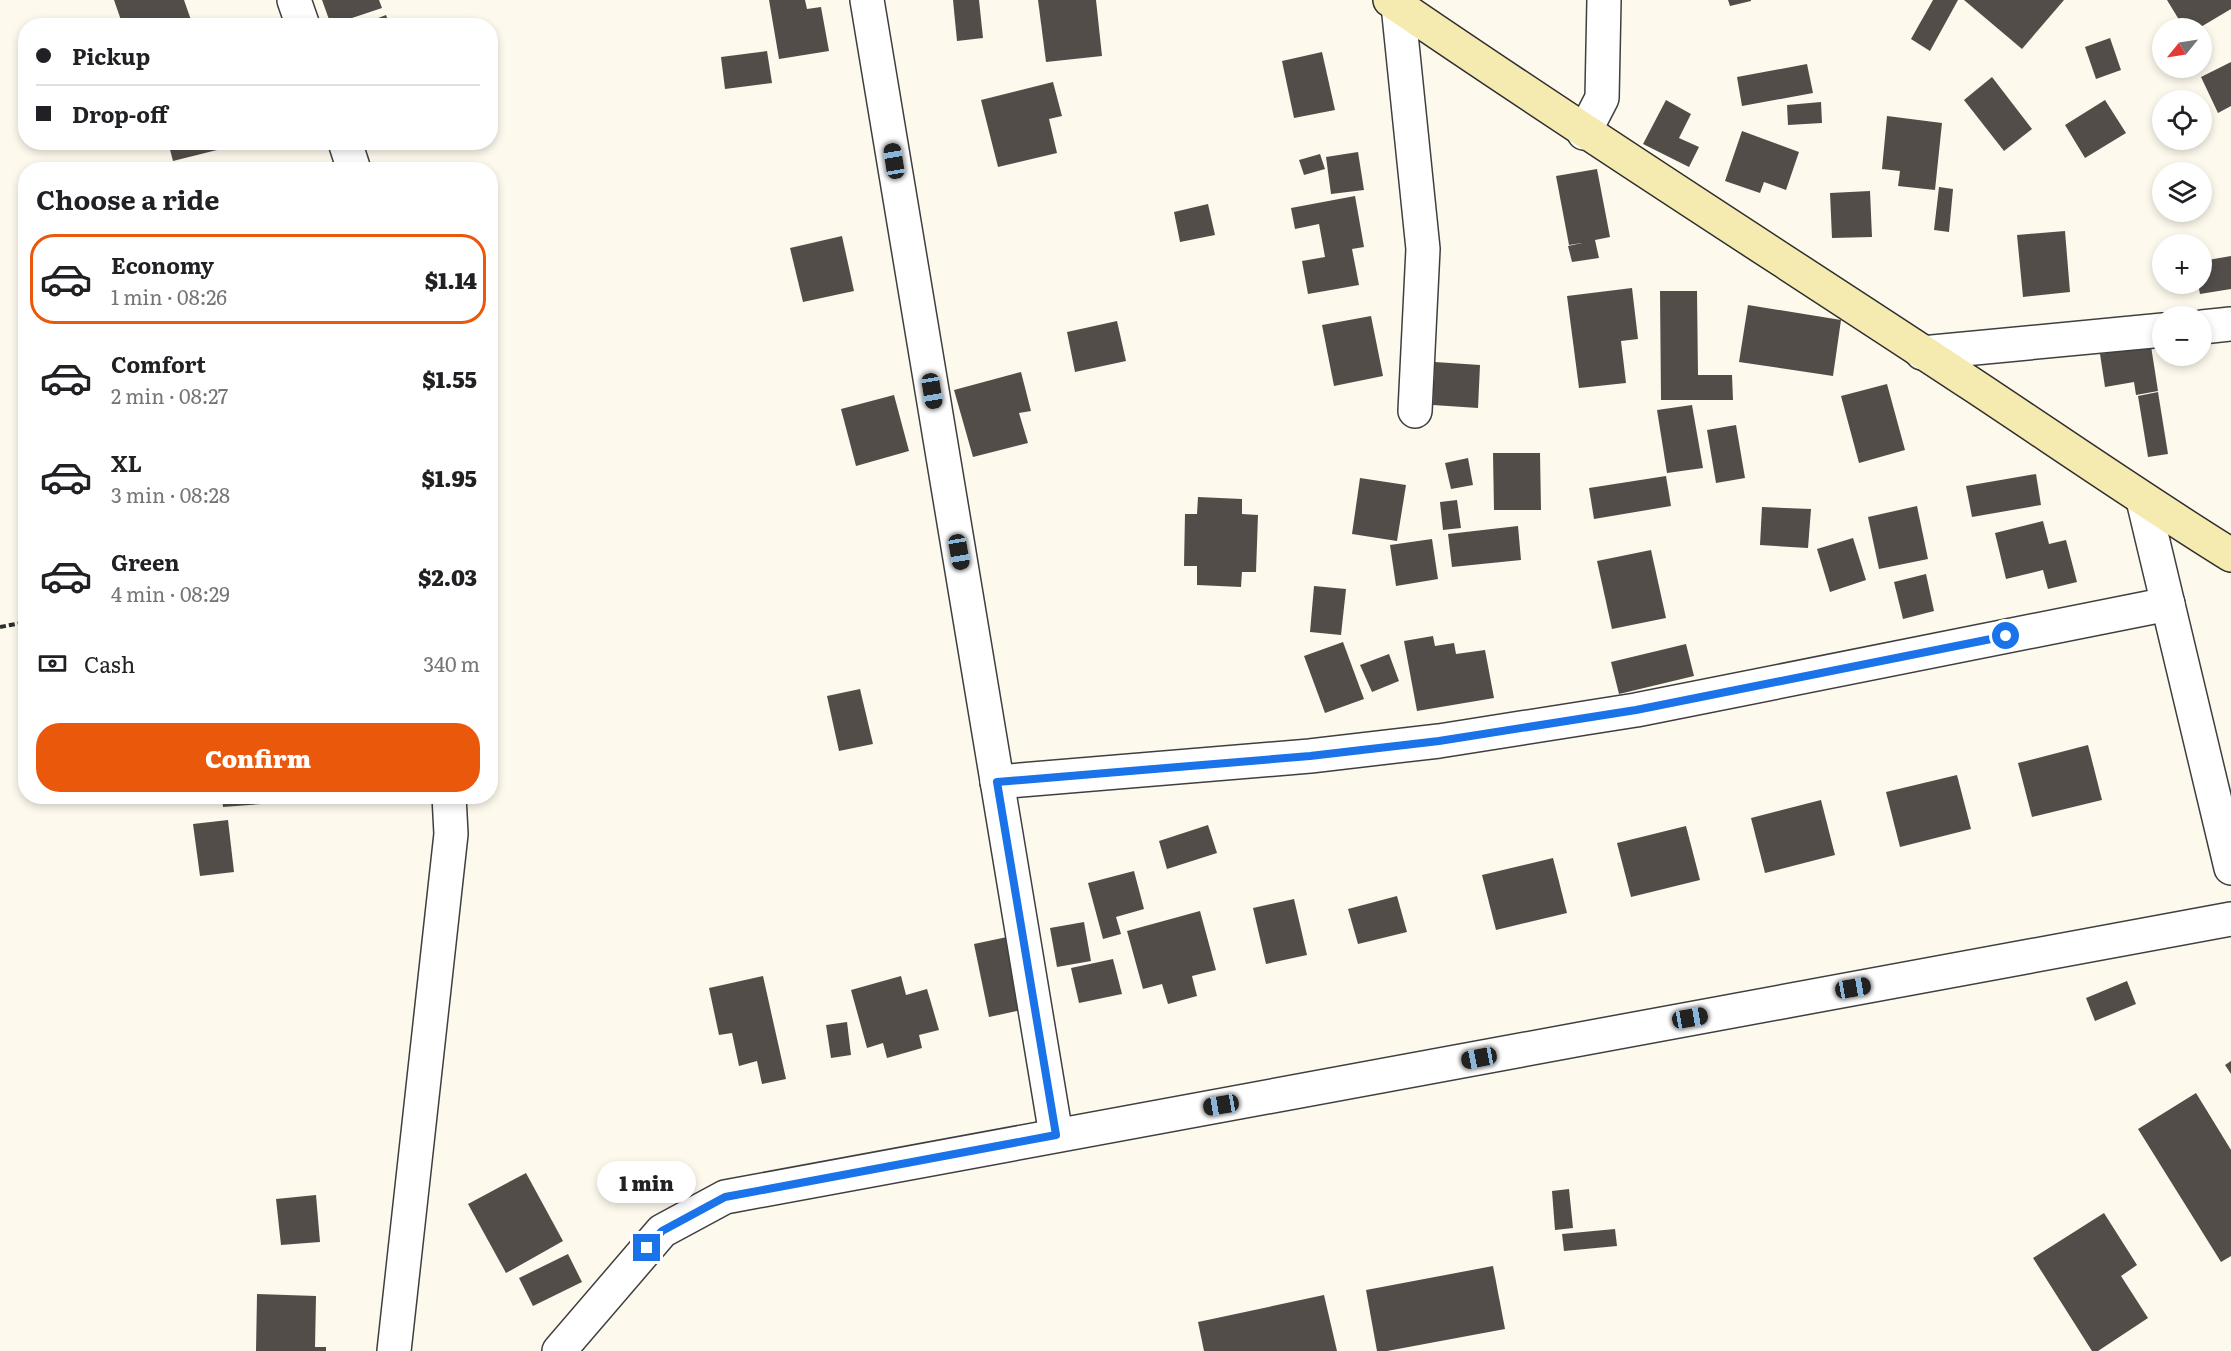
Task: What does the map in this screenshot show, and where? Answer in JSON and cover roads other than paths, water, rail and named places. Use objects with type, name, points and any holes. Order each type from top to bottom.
[{"type":"main road","points":[[1394,3],[1584,133],[1972,384],[2143,500],[2231,555]]},
{"type":"street","points":[[294,0],[300,18]]},
{"type":"street","points":[[867,0],[1056,1135]]},
{"type":"street","points":[[1584,133],[1602,98],[1604,0]]},
{"type":"street","points":[[1394,3],[1423,249],[1415,411]]},
{"type":"street","points":[[2212,326],[2231,324]]},
{"type":"street","points":[[1922,353],[2152,331]]},
{"type":"street","points":[[2143,500],[2231,868]]},
{"type":"street","points":[[997,782],[1310,756],[1439,741],[1636,710],[2168,604]]},
{"type":"street","points":[[394,1351],[451,834],[449,804]]},
{"type":"street","points":[[559,1351],[662,1231],[725,1197],[2231,919]]}]
